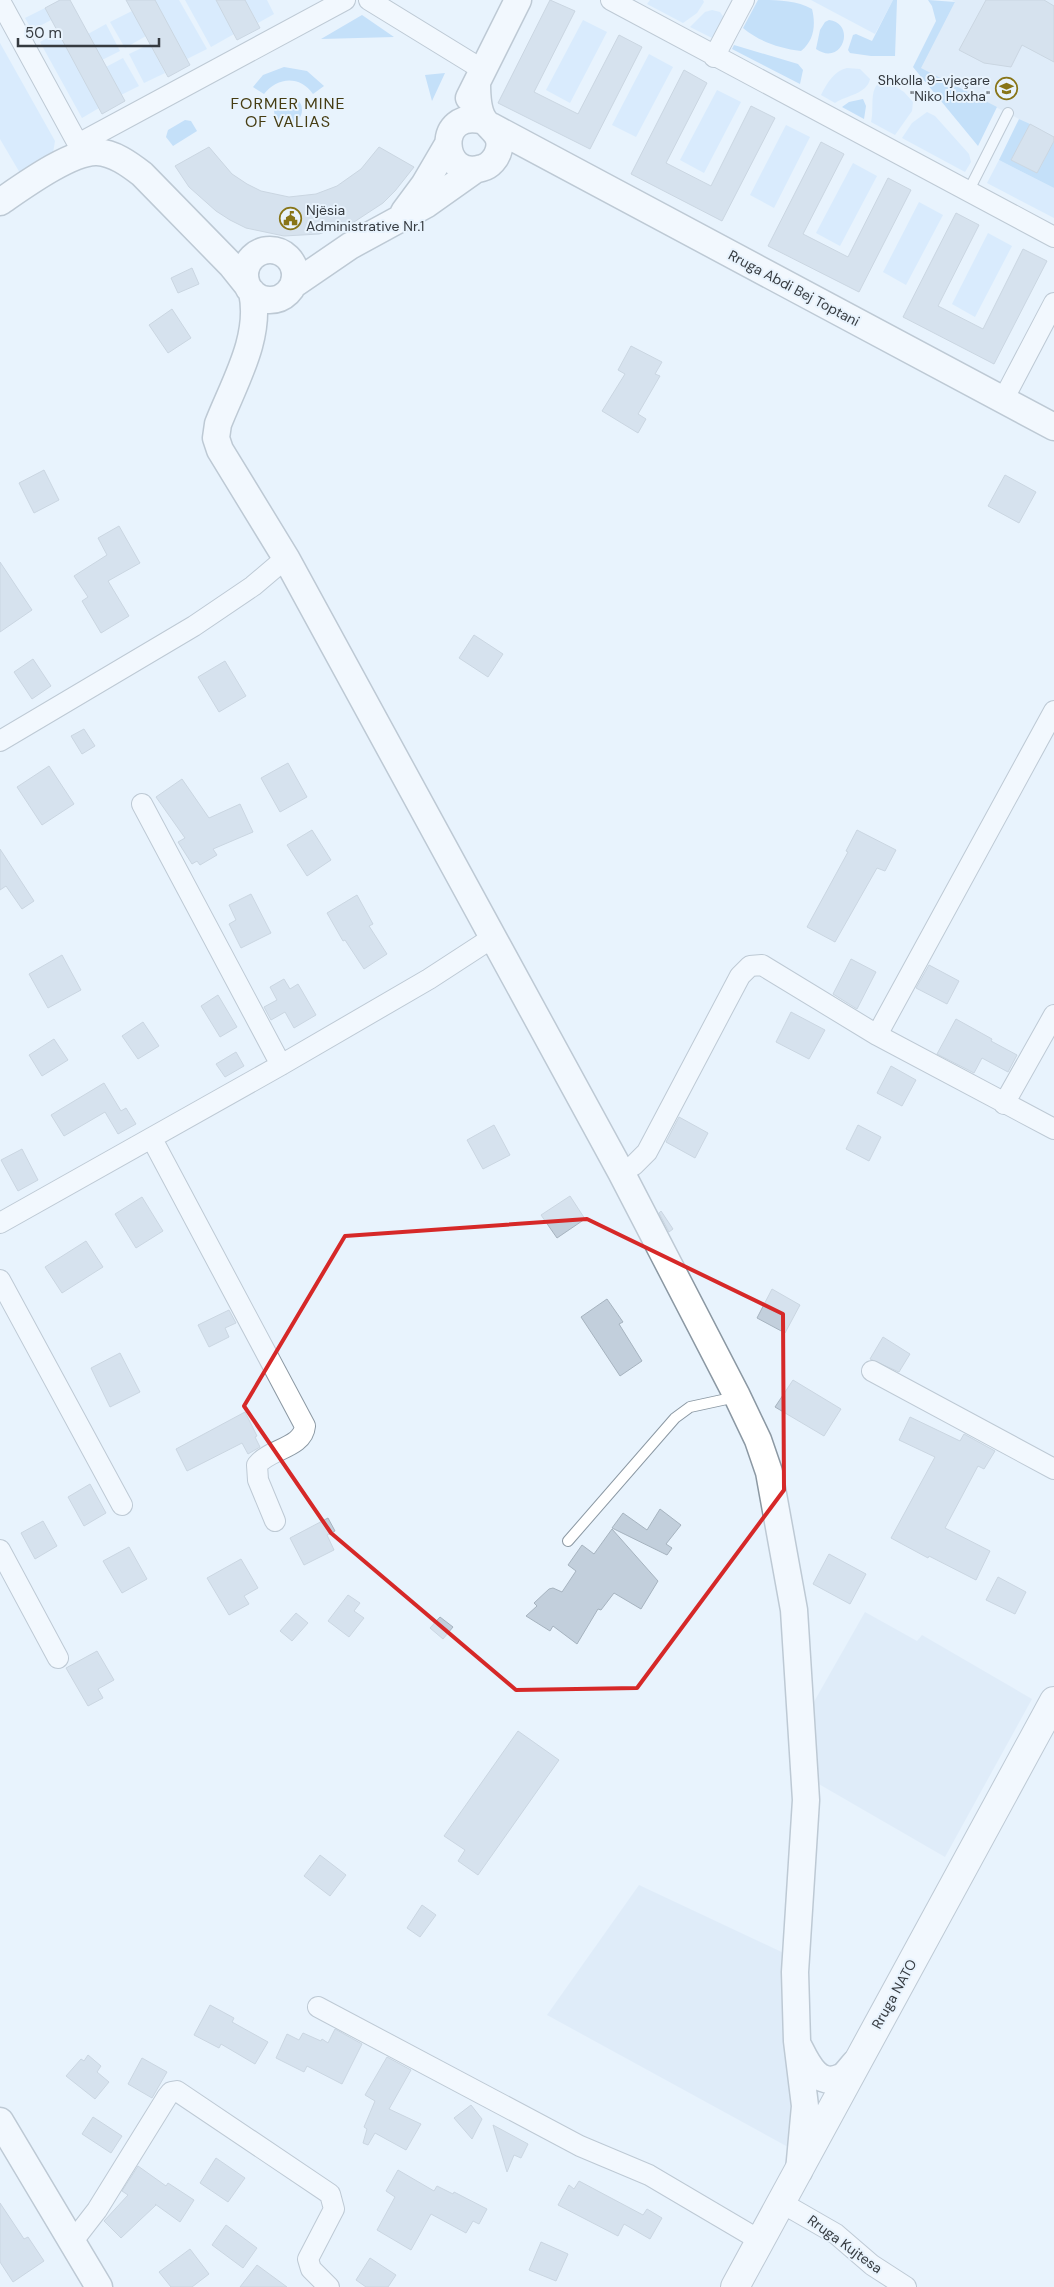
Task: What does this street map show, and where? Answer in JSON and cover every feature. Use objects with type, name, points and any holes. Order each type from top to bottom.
[{"type":"main road","name":"Rruga NATO","points":[[735,2287],[782,2203],[855,2063],[987,1827],[1054,1701]]},
{"type":"street","points":[[0,202],[67,160],[80,149],[345,0]]},
{"type":"street","points":[[368,0],[480,76]]},
{"type":"street","points":[[399,218],[424,184],[518,0]]},
{"type":"street","points":[[611,0],[1054,237]]},
{"type":"street","points":[[714,56],[744,0]]},
{"type":"street","points":[[0,1],[80,149]]},
{"type":"street","points":[[450,136],[453,160],[467,169],[483,167],[499,149],[496,133],[488,123],[477,97],[480,76]]},
{"type":"street","points":[[450,136],[468,119],[488,123]]},
{"type":"street","name":"Rruga Abdi Bej Toptani","points":[[488,123],[1054,427]]},
{"type":"street","points":[[80,149],[97,152],[126,162],[142,174],[231,265],[249,288],[266,300],[288,291],[350,246],[427,204],[483,167],[513,153],[535,149]]},
{"type":"street","points":[[187,219],[218,238],[244,247],[275,251],[291,261],[294,268],[288,291],[243,360]]},
{"type":"street","points":[[350,246],[327,253],[262,251],[249,261],[246,269],[255,308],[254,330],[218,424],[216,438],[220,450],[286,558],[621,1172],[737,1396],[758,1440],[769,1472],[794,1610],[806,1800],[795,1972],[797,2041],[804,2106],[798,2172]]},
{"type":"street","points":[[1003,400],[1054,303]]},
{"type":"street","points":[[0,741],[194,626],[253,586],[286,558]]},
{"type":"street","points":[[877,1035],[1054,711]]},
{"type":"street","points":[[142,804],[281,1065]]},
{"type":"street","points":[[0,1223],[281,1065],[429,979],[492,938]]},
{"type":"street","points":[[621,1172],[634,1165],[647,1152],[740,976],[750,966],[762,965],[877,1035],[1054,1129]]},
{"type":"street","points":[[1004,1104],[1054,1015]]},
{"type":"street","points":[[152,1139],[305,1426],[304,1432],[296,1441],[266,1457],[257,1466],[258,1480],[274,1521]]},
{"type":"street","points":[[0,1280],[122,1506]]},
{"type":"street","points":[[872,1371],[1054,1470]]},
{"type":"street","points":[[0,1550],[58,1658]]},
{"type":"street","points":[[318,2007],[580,2146],[649,2175],[761,2241]]},
{"type":"street","points":[[797,2041],[811,2071],[826,2079],[842,2077],[855,2063]]},
{"type":"street","points":[[73,2241],[97,2210],[167,2097],[171,2092],[177,2091],[330,2194],[334,2209],[308,2259],[311,2269],[330,2287]]},
{"type":"street","points":[[0,2121],[73,2241],[98,2287]]},
{"type":"street","name":"Rruga Kujtesa","points":[[782,2203],[836,2234],[872,2265],[906,2287]]},
{"type":"lane","points":[[969,190],[1008,113]]},
{"type":"lane","points":[[568,1541],[675,1418],[690,1407],[737,1396]]},
{"type":"highlighted area","points":[[587,1219],[783,1314],[784,1490],[637,1688],[516,1690],[331,1533],[244,1406],[345,1236]]},
{"type":"shaded area","points":[[155,0],[179,0],[207,49],[187,59]]},
{"type":"shaded area","points":[[185,0],[216,0],[234,34],[211,47]]},
{"type":"shaded area","points":[[245,0],[267,0],[274,14],[258,23]]},
{"type":"shaded area","points":[[650,0],[703,0],[704,2],[697,13],[683,23],[647,4]]},
{"type":"shaded area","points":[[758,0],[793,2],[812,9],[813,32],[809,42],[801,51],[763,41],[743,28]]},
{"type":"shaded area","points":[[811,0],[893,0],[875,34]]},
{"type":"shaded area","points":[[893,0],[897,0],[895,56],[871,56],[850,53],[848,50],[853,35],[856,34],[872,41]]},
{"type":"shaded area","points":[[928,0],[955,2],[921,68],[997,107],[978,146],[913,67],[936,21],[932,6]]},
{"type":"shaded area","name":"Shkolla 9-vjeçare \"Niko Hoxha\"","points":[[952,0],[1054,0],[1054,137],[920,68],[955,2]]},
{"type":"shaded area","points":[[45,8],[51,20],[32,30],[25,18]]},
{"type":"shaded area","points":[[712,10],[720,12],[725,19],[714,39],[690,27],[705,12]]},
{"type":"shaded area","points":[[132,11],[146,36],[125,48],[110,22]]},
{"type":"shaded area","points":[[362,15],[394,37],[321,39]]},
{"type":"shaded area","points":[[583,20],[607,32],[570,103],[546,90]]},
{"type":"shaded area","points":[[829,20],[838,23],[844,36],[843,43],[839,49],[833,53],[825,53],[816,49],[820,30],[825,22]]},
{"type":"shaded area","points":[[106,24],[120,51],[102,60],[88,34]]},
{"type":"shaded area","points":[[58,32],[99,108],[82,118],[40,42]]},
{"type":"shaded area","points":[[0,43],[55,141],[53,153],[20,173],[0,139]]},
{"type":"shaded area","points":[[150,44],[165,73],[144,83],[129,54]]},
{"type":"shaded area","points":[[734,45],[798,64],[803,70],[800,84],[732,49]]},
{"type":"shaded area","points":[[649,54],[673,67],[636,137],[612,125]]},
{"type":"shaded area","points":[[123,58],[139,86],[121,95],[106,67]]},
{"type":"shaded area","points":[[284,67],[307,71],[324,86],[313,94],[302,84],[288,80],[275,84],[264,94],[253,87],[263,75]]},
{"type":"shaded area","points":[[847,68],[860,69],[870,79],[865,88],[835,103],[821,95],[828,82],[838,72]]},
{"type":"shaded area","points":[[445,73],[432,101],[425,75]]},
{"type":"shaded area","points":[[885,80],[904,92],[913,102],[912,111],[895,135],[871,122],[876,86],[879,82]]},
{"type":"shaded area","points":[[717,90],[741,102],[704,173],[680,160]]},
{"type":"shaded area","points":[[288,96],[298,100],[302,110],[298,120],[288,124],[278,120],[274,110],[278,100]]},
{"type":"shaded area","points":[[863,99],[866,106],[864,119],[842,107],[849,102]]},
{"type":"shaded area","points":[[927,112],[935,116],[969,154],[971,162],[965,172],[902,138],[912,123]]},
{"type":"shaded area","points":[[1019,119],[1030,124],[1011,160],[1037,173],[1054,141],[1054,188],[999,160]]},
{"type":"shaded area","points":[[185,120],[191,121],[197,131],[173,146],[166,137],[168,130]]},
{"type":"shaded area","points":[[786,125],[810,137],[774,208],[750,195]]},
{"type":"shaded area","points":[[999,160],[1054,188],[1054,218],[987,183]]},
{"type":"shaded area","points":[[853,163],[877,176],[840,246],[816,233]]},
{"type":"shaded area","points":[[919,202],[943,215],[906,285],[883,272]]},
{"type":"shaded area","points":[[988,233],[1012,246],[975,317],[952,304]]},
{"type":"shaded area","points":[[865,1612],[917,1641],[922,1635],[1032,1699],[945,1857],[817,1783],[811,1707]]},
{"type":"shaded area","points":[[639,1885],[786,1954],[784,2032],[792,2110],[788,2147],[547,2015]]},
{"type":"building","points":[[60,0],[70,0],[125,101],[102,114],[45,8]]},
{"type":"building","points":[[126,0],[155,0],[190,65],[168,77]]},
{"type":"building","points":[[216,0],[245,0],[260,28],[237,40]]},
{"type":"building","points":[[550,0],[575,11],[534,92],[578,114],[619,35],[642,47],[590,149],[498,103]]},
{"type":"building","points":[[986,0],[1044,0],[1054,6],[1054,62],[1022,45],[1011,67],[984,63],[959,50]]},
{"type":"building","points":[[684,70],[707,83],[666,163],[711,186],[751,106],[775,118],[722,221],[631,174]]},
{"type":"building","points":[[1030,124],[1054,137],[1054,141],[1037,173],[1011,160]]},
{"type":"building","points":[[821,142],[844,154],[803,234],[848,257],[888,178],[911,190],[859,292],[768,246]]},
{"type":"building","points":[[209,147],[232,174],[247,184],[261,191],[289,197],[316,194],[337,186],[361,169],[379,147],[414,167],[383,203],[354,222],[319,234],[284,236],[246,228],[230,220],[216,211],[189,187],[175,166]]},
{"type":"building","points":[[956,213],[979,225],[938,306],[983,329],[1023,249],[1047,261],[994,364],[903,317]]},
{"type":"building","points":[[192,268],[199,284],[178,293],[171,278]]},
{"type":"building","points":[[172,309],[191,338],[168,353],[149,325]]},
{"type":"building","points":[[631,346],[662,362],[655,374],[660,376],[638,414],[646,419],[638,433],[602,411],[625,374],[618,370]]},
{"type":"building","points":[[44,470],[59,500],[34,513],[19,483]]},
{"type":"building","points":[[1005,475],[1036,492],[1019,523],[988,506]]},
{"type":"building","points":[[119,526],[140,563],[108,581],[129,616],[101,633],[82,601],[88,597],[74,576],[107,555],[98,538]]},
{"type":"building","points":[[0,562],[32,610],[0,632]]},
{"type":"building","points":[[474,635],[503,654],[488,677],[459,658]]},
{"type":"building","points":[[33,659],[51,686],[32,699],[14,672]]},
{"type":"building","points":[[225,661],[246,696],[219,712],[198,677]]},
{"type":"building","points":[[84,729],[95,746],[82,754],[71,736]]},
{"type":"building","points":[[288,763],[307,797],[280,812],[261,778]]},
{"type":"building","points":[[49,766],[74,804],[42,825],[17,787]]},
{"type":"building","points":[[182,779],[209,818],[240,804],[253,832],[213,849],[217,855],[200,865],[197,861],[192,864],[178,842],[185,838],[156,797]]},
{"type":"building","points":[[312,830],[331,860],[307,876],[287,845]]},
{"type":"building","points":[[857,830],[896,850],[885,871],[877,868],[835,942],[807,927],[848,852],[846,851]]},
{"type":"building","points":[[0,849],[34,901],[22,909],[6,886],[0,890]]},
{"type":"building","points":[[251,894],[271,933],[241,948],[229,924],[236,920],[229,905]]},
{"type":"building","points":[[357,895],[373,924],[369,926],[387,954],[364,969],[345,940],[343,941],[327,913]]},
{"type":"building","points":[[62,955],[81,990],[48,1008],[29,974]]},
{"type":"building","points":[[851,959],[876,972],[857,1009],[833,994]]},
{"type":"building","points":[[929,965],[959,981],[947,1004],[916,988]]},
{"type":"building","points":[[284,979],[290,989],[298,984],[316,1015],[294,1028],[285,1012],[271,1020],[264,1007],[277,1000],[270,987]]},
{"type":"building","points":[[218,995],[237,1027],[220,1037],[201,1006]]},
{"type":"building","points":[[791,1012],[825,1030],[809,1059],[776,1042]]},
{"type":"building","points":[[956,1019],[1017,1055],[1008,1072],[982,1058],[974,1073],[937,1054]]},
{"type":"building","points":[[143,1022],[159,1046],[138,1059],[122,1036]]},
{"type":"building","points":[[54,1039],[68,1060],[42,1076],[29,1055]]},
{"type":"building","points":[[236,1052],[244,1066],[225,1077],[216,1064]]},
{"type":"building","points":[[891,1066],[916,1080],[902,1106],[877,1093]]},
{"type":"building","points":[[104,1083],[121,1111],[126,1108],[136,1124],[118,1134],[105,1112],[64,1136],[51,1115]]},
{"type":"building","points":[[679,1117],[708,1133],[695,1158],[666,1142]]},
{"type":"building","points":[[494,1125],[510,1155],[483,1169],[467,1140]]},
{"type":"building","points":[[858,1125],[881,1137],[869,1161],[846,1149]]},
{"type":"building","points":[[22,1149],[38,1180],[18,1191],[1,1160]]},
{"type":"building","points":[[570,1196],[585,1219],[557,1238],[541,1215]]},
{"type":"building","points":[[142,1197],[163,1231],[136,1248],[115,1214]]},
{"type":"building","points":[[661,1211],[673,1229],[669,1232],[659,1213]]},
{"type":"building","points":[[86,1241],[103,1267],[62,1293],[45,1267]]},
{"type":"building","points":[[772,1289],[800,1305],[785,1333],[757,1318]]},
{"type":"building","points":[[607,1299],[623,1322],[619,1324],[642,1361],[620,1376],[581,1317]]},
{"type":"building","points":[[229,1310],[236,1323],[225,1328],[229,1337],[209,1347],[198,1325]]},
{"type":"building","points":[[883,1337],[910,1354],[899,1372],[870,1359]]},
{"type":"building","points":[[120,1353],[140,1392],[110,1407],[91,1368]]},
{"type":"building","points":[[793,1380],[841,1409],[824,1436],[775,1407]]},
{"type":"building","points":[[245,1412],[257,1436],[255,1437],[260,1447],[248,1454],[242,1443],[187,1471],[176,1449]]},
{"type":"building","points":[[910,1417],[960,1441],[964,1434],[995,1451],[984,1469],[978,1466],[945,1528],[990,1551],[976,1580],[929,1556],[928,1558],[891,1538],[935,1457],[899,1440]]},
{"type":"building","points":[[90,1484],[106,1513],[84,1526],[68,1497]]},
{"type":"building","points":[[660,1509],[681,1525],[666,1544],[672,1548],[667,1555],[612,1528],[623,1513],[647,1530]]},
{"type":"building","points":[[328,1518],[335,1531],[327,1535],[334,1550],[304,1565],[290,1538]]},
{"type":"building","points":[[43,1521],[57,1546],[35,1559],[21,1533]]},
{"type":"building","points":[[612,1529],[658,1581],[641,1609],[614,1593],[601,1610],[598,1609],[577,1644],[553,1626],[550,1631],[526,1616],[537,1606],[534,1603],[549,1589],[553,1588],[562,1592],[576,1571],[568,1565],[582,1545],[594,1554]]},
{"type":"building","points":[[129,1547],[147,1579],[122,1593],[103,1561]]},
{"type":"building","points":[[829,1554],[866,1574],[850,1604],[813,1584]]},
{"type":"building","points":[[241,1559],[258,1588],[244,1596],[249,1604],[229,1615],[207,1578]]},
{"type":"building","points":[[998,1577],[1026,1592],[1015,1614],[986,1600]]},
{"type":"building","points":[[348,1595],[360,1603],[354,1611],[364,1618],[349,1637],[328,1621]]},
{"type":"building","points":[[296,1613],[308,1623],[292,1641],[280,1631]]},
{"type":"building","points":[[440,1617],[453,1627],[443,1639],[430,1628]]},
{"type":"building","points":[[97,1651],[114,1680],[98,1689],[103,1698],[88,1706],[66,1668]]},
{"type":"building","points":[[518,1731],[559,1760],[478,1875],[458,1861],[465,1850],[444,1836]]},
{"type":"building","points":[[320,1855],[346,1875],[330,1896],[304,1876]]},
{"type":"building","points":[[422,1905],[436,1915],[420,1937],[407,1928]]},
{"type":"building","points":[[210,2005],[234,2018],[232,2022],[268,2042],[255,2064],[221,2044],[219,2048],[194,2035]]},
{"type":"building","points":[[335,2029],[362,2044],[342,2084],[307,2066],[304,2072],[276,2058],[287,2034],[299,2040],[303,2033],[328,2043]]},
{"type":"building","points":[[88,2055],[101,2066],[97,2072],[109,2082],[95,2099],[66,2076],[81,2059],[84,2061]]},
{"type":"building","points":[[387,2057],[411,2070],[389,2109],[421,2124],[406,2150],[375,2133],[368,2145],[363,2143],[367,2129],[364,2127],[375,2101],[365,2095]]},
{"type":"building","points":[[142,2058],[167,2072],[152,2098],[128,2084]]},
{"type":"building","points":[[471,2105],[482,2119],[472,2139],[454,2118]]},
{"type":"building","points":[[93,2117],[122,2136],[111,2153],[82,2134]]},
{"type":"building","points":[[493,2125],[528,2144],[521,2158],[514,2155],[507,2172]]},
{"type":"building","points":[[216,2158],[245,2178],[228,2202],[200,2183]]},
{"type":"building","points":[[138,2166],[166,2186],[168,2183],[194,2200],[180,2222],[155,2204],[121,2238],[104,2221],[128,2195],[122,2191]]},
{"type":"building","points":[[398,2170],[434,2191],[437,2186],[453,2194],[454,2192],[487,2209],[479,2224],[473,2221],[466,2233],[431,2214],[411,2250],[377,2230],[395,2197],[386,2191]]},
{"type":"building","points":[[579,2181],[643,2215],[647,2209],[662,2218],[650,2239],[624,2224],[618,2236],[558,2205],[569,2185],[574,2189]]},
{"type":"building","points":[[0,2203],[24,2239],[28,2237],[44,2261],[13,2282],[0,2262]]},
{"type":"building","points":[[226,2225],[257,2248],[243,2268],[212,2245]]},
{"type":"building","points":[[541,2242],[568,2254],[556,2281],[529,2270]]},
{"type":"building","points":[[190,2249],[209,2274],[192,2287],[171,2287],[159,2272]]},
{"type":"building","points":[[370,2258],[396,2275],[388,2287],[366,2287],[356,2280]]},
{"type":"building","points":[[257,2265],[287,2287],[240,2287]]},
{"type":"place","name":"Shkolla 9-vjeçare \"Niko Hoxha\"","points":[[1006,88]]},
{"type":"place","name":"Njësia Administrative Nr.1","points":[[290,218]]},
{"type":"district","name":"FORMER MINE OF VALIAS","points":[[288,112]]}]
